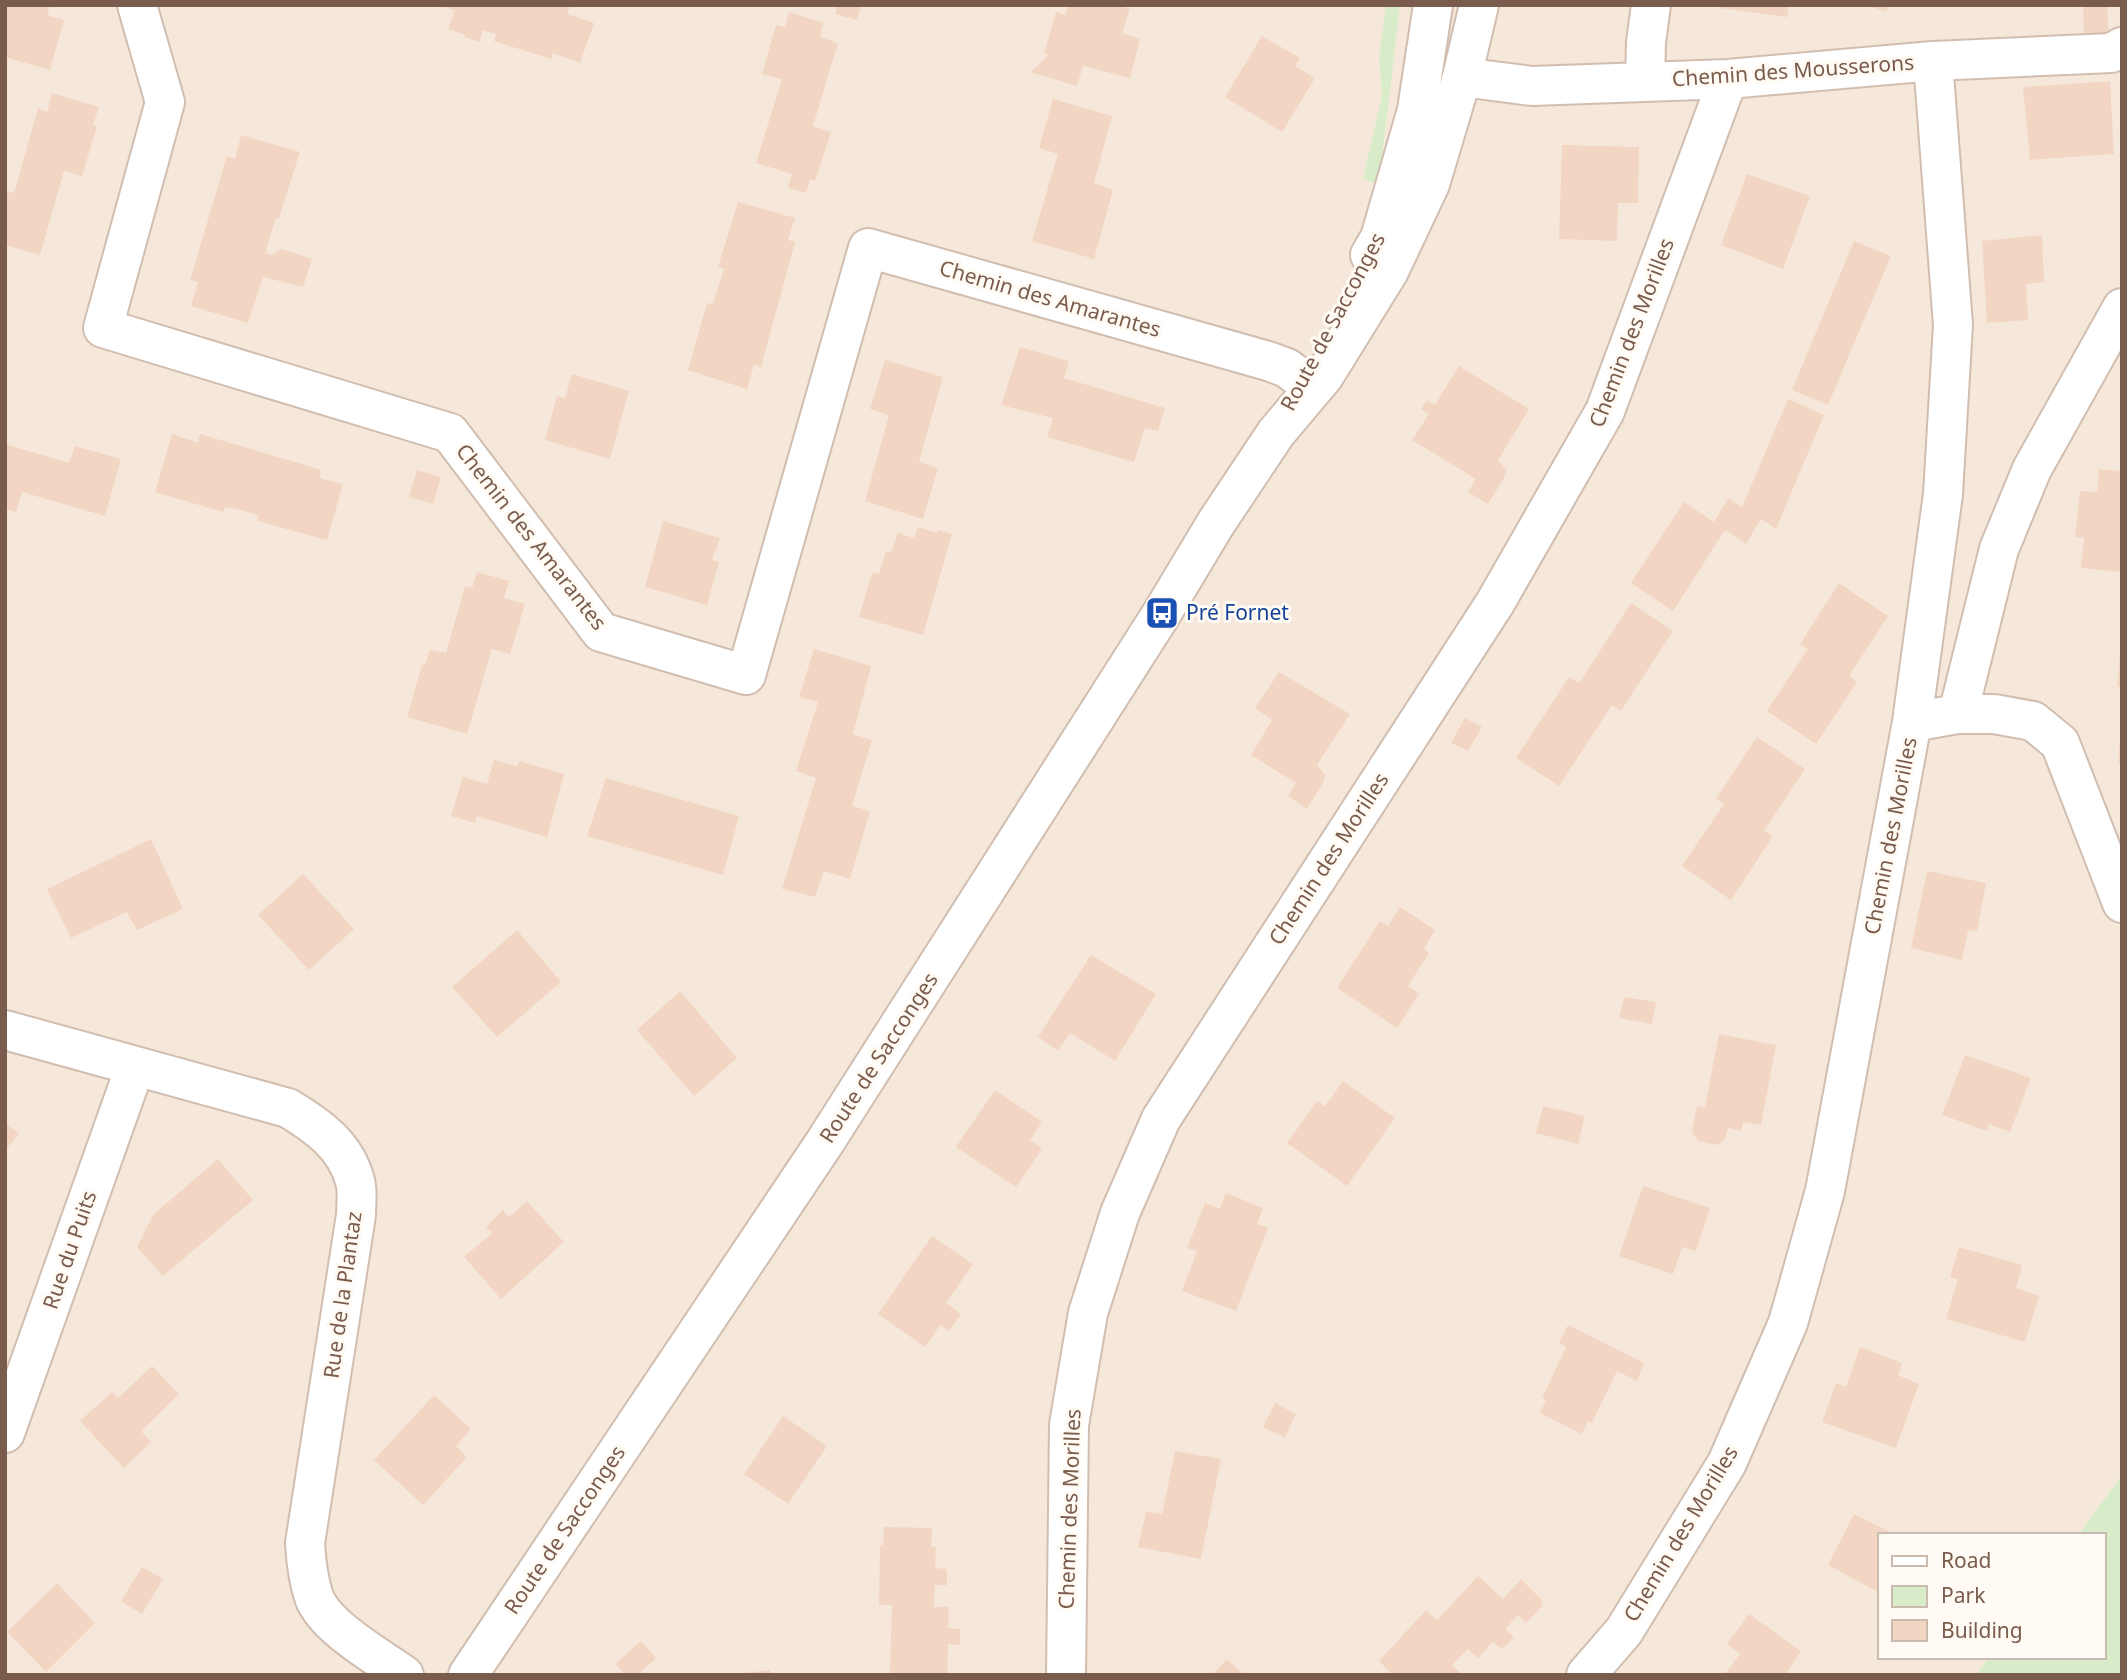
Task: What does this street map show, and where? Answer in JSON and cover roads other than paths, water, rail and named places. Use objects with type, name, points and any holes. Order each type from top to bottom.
[{"type":"street","name":"Chemin des Amarantes","points":[[137,5],[165,102],[103,328],[450,433],[601,632],[746,675],[868,247],[1268,361],[1287,368],[1300,378]]},
{"type":"street","name":"Route de Sacconges","points":[[468,1675],[825,1142],[1162,613],[1216,523],[1276,433],[1324,376],[1388,271],[1430,184],[1462,77],[1479,5]]},
{"type":"street","points":[[1645,82],[1646,42],[1651,5]]},
{"type":"street","name":"Route de Sacconges","points":[[1276,433],[1300,378],[1380,238],[1417,110],[1432,9]]},
{"type":"street","points":[[1417,110],[1462,77],[1432,9]]},
{"type":"street","name":"Chemin des Mousserons","points":[[1462,77],[1532,86],[1728,79],[1933,61],[2111,53],[2121,49]]},
{"type":"street","name":"Chemin des Morilles","points":[[1586,1675],[1624,1631],[1727,1463],[1788,1323],[1825,1191],[1912,722],[1943,494],[1953,325],[1933,61]]},
{"type":"street","name":"Chemin des Morilles","points":[[1066,1675],[1069,1425],[1088,1313],[1120,1213],[1161,1119],[1495,603],[1605,411],[1728,79]]},
{"type":"street","points":[[1958,714],[1999,549],[2032,469],[2122,308]]},
{"type":"street","points":[[1912,722],[1958,714],[1994,714],[2033,721],[2060,743],[2122,903]]},
{"type":"street","name":"Rue de la Plantaz","points":[[5,1030],[288,1108],[315,1124],[340,1148],[356,1182],[356,1215],[305,1543],[307,1573],[315,1600],[330,1622],[404,1675]]},
{"type":"street","name":"Rue du Puits","points":[[5,1433],[135,1066]]},
{"type":"place","name":"Pré Fornet","points":[[1162,613]]}]
